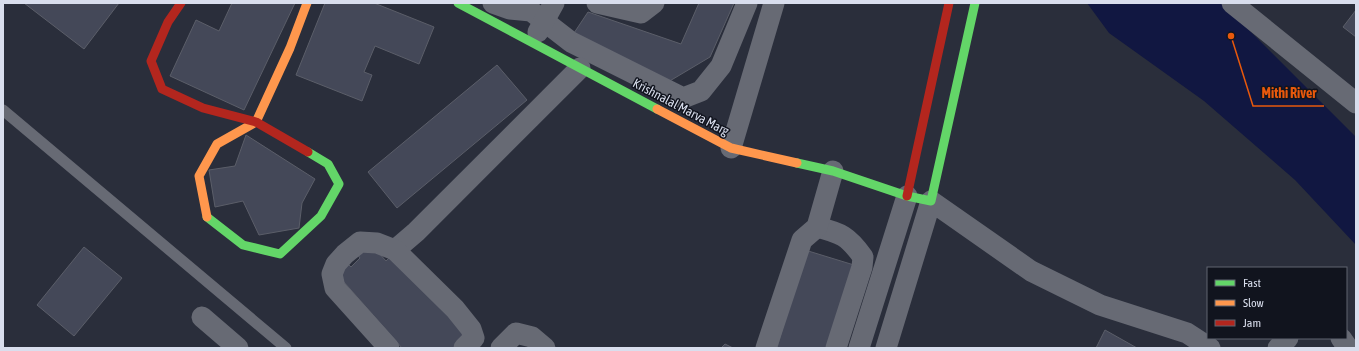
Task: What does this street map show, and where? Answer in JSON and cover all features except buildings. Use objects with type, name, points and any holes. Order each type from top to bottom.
[{"type":"street","points":[[181,3],[168,22],[151,60],[162,89],[203,108],[256,122],[328,164],[339,184],[321,216],[280,254],[243,245],[207,217],[199,176],[216,144],[256,122],[290,48],[307,3]]},
{"type":"street","name":"Krishnalal Marva Marg","points":[[458,3],[731,148],[833,171],[907,196],[931,201]]},
{"type":"street","points":[[493,3],[510,8],[549,12]]},
{"type":"street","points":[[597,3],[641,12],[654,3]]},
{"type":"street","points":[[549,12],[571,42],[683,98],[702,91],[721,66],[746,3]]},
{"type":"street","points":[[731,148],[774,3]]},
{"type":"street","points":[[860,348],[907,196],[949,3]]},
{"type":"street","points":[[886,348],[931,201],[975,3]]},
{"type":"street","points":[[1232,3],[1356,103]]},
{"type":"street","points":[[532,43],[549,12]]},
{"type":"street","points":[[395,250],[416,232],[580,68]]},
{"type":"street","points":[[766,348],[802,240],[817,227],[833,171]]},
{"type":"street","points":[[931,201],[1031,271],[1100,305],[1187,333],[1210,348]]},
{"type":"street","points":[[817,227],[838,232],[847,238],[863,256],[862,267],[836,348]]},
{"type":"street","points":[[389,348],[335,288],[332,274],[336,264],[345,254],[360,242],[377,243],[395,250],[455,309],[471,329],[474,338],[464,348]]},
{"type":"street","points":[[202,317],[238,348]]},
{"type":"street","points":[[501,348],[516,333],[532,337],[545,348]]},
{"type":"street","points":[[1278,348],[1287,339]]},
{"type":"street","points":[[1342,339],[1348,348]]},
{"type":"lane","points":[[3,110],[286,348]]},
{"type":"shaded area","points":[[1087,3],[1222,3],[1356,137],[1356,245],[1295,180],[1204,101],[1109,33]]},
{"type":"traffic: fast","points":[[458,3],[657,109]]},
{"type":"traffic: fast","points":[[797,163],[833,171],[907,196],[931,201],[975,3]]},
{"type":"traffic: fast","points":[[207,217],[243,245],[280,254],[321,216],[339,184],[328,164],[308,152]]},
{"type":"traffic: slow","points":[[207,217],[199,176],[217,144],[256,122],[290,48],[307,3]]},
{"type":"traffic: slow","points":[[657,109],[731,148],[797,163]]},
{"type":"traffic: jam","points":[[181,3],[168,22],[151,61],[162,89],[203,108],[256,122],[308,152]]},
{"type":"traffic: jam","points":[[907,196],[949,3]]},
{"type":"place","name":"Mithi River","points":[[1231,36]]}]
